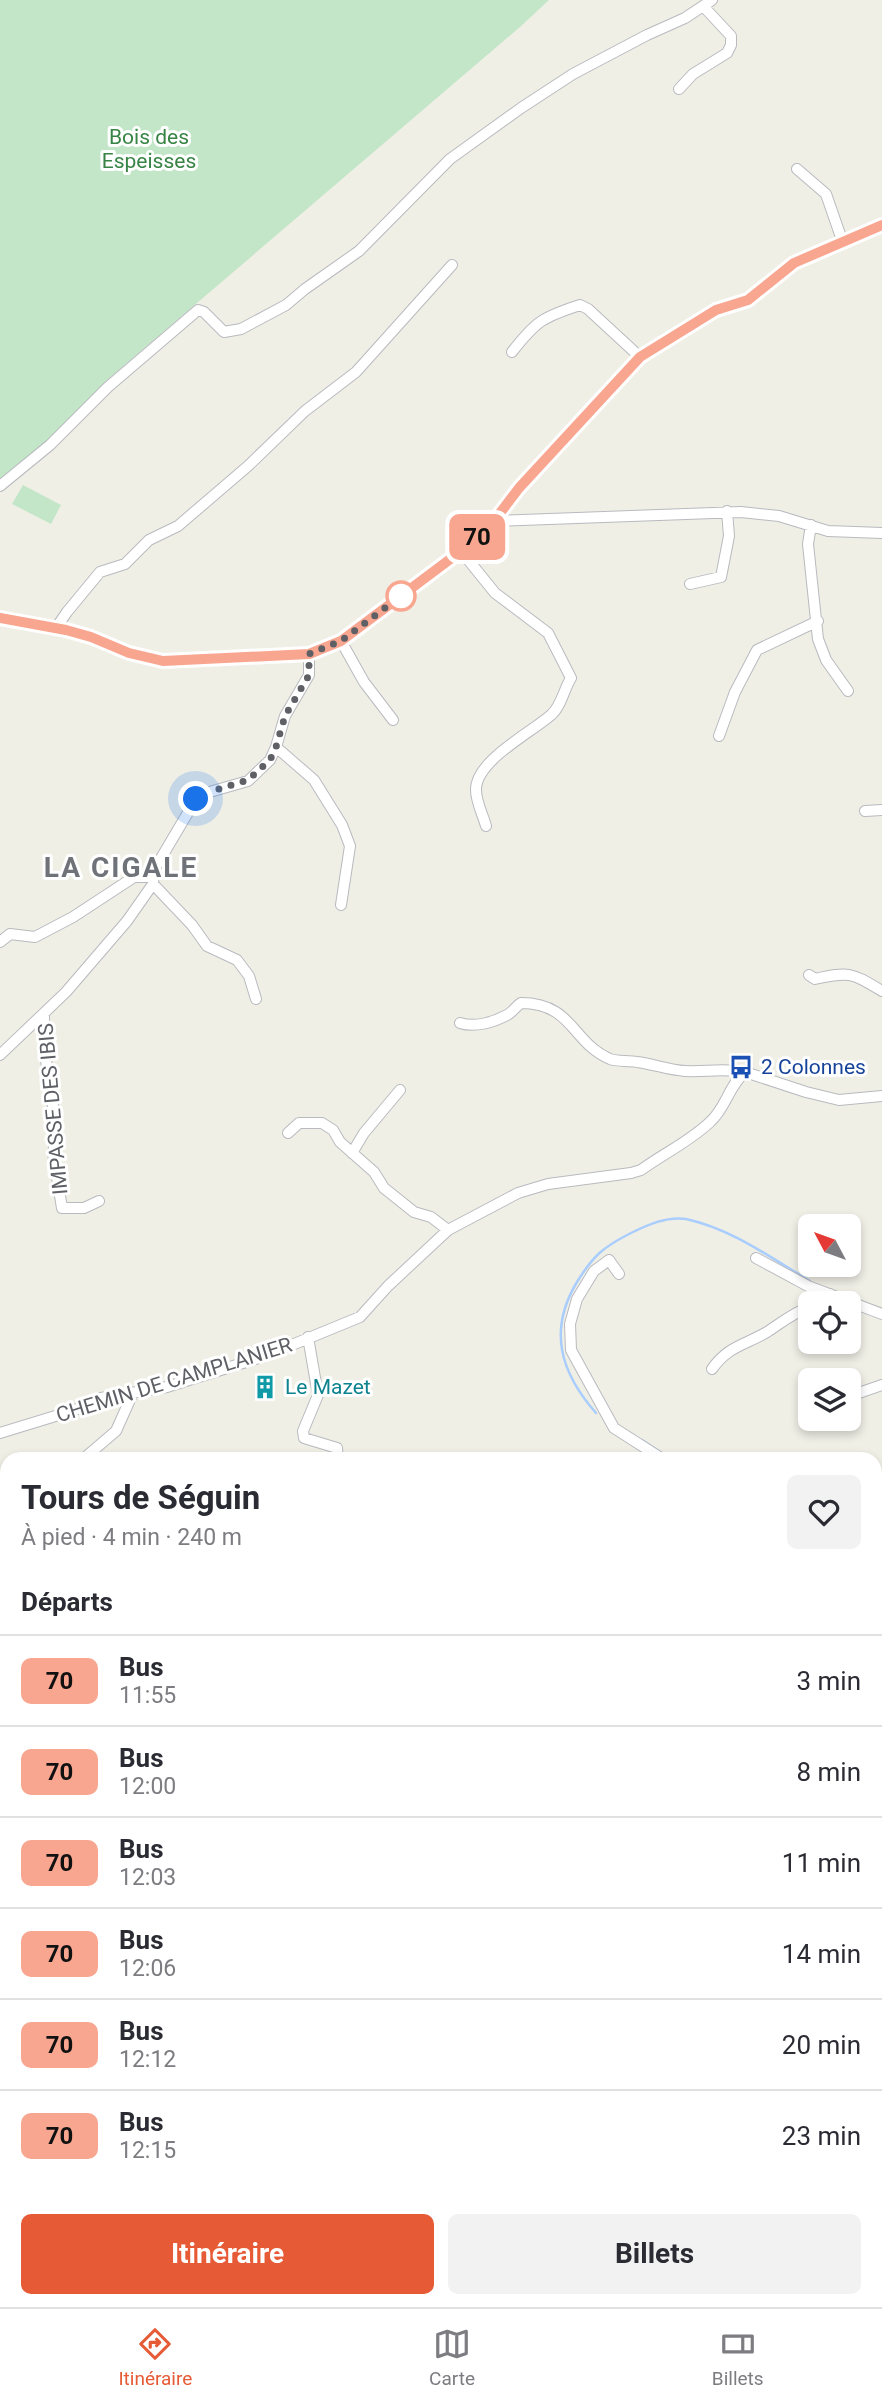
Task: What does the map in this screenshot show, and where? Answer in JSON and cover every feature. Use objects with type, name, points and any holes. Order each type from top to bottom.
[{"type":"street","points":[[0,486],[50,445],[108,387],[198,310],[204,312],[225,332],[242,328],[286,305],[304,289],[359,251],[450,159],[573,74],[708,4],[731,36],[731,45],[727,53],[693,74],[679,89]]},
{"type":"street","points":[[797,169],[826,194],[843,243]]},
{"type":"street","points":[[1,620],[56,628],[91,637],[129,653],[163,661],[309,654],[341,641],[461,551],[494,521],[519,488],[640,357],[716,310],[748,300],[794,263],[882,225]]},
{"type":"street","points":[[56,628],[100,572],[125,564],[149,540],[177,526],[248,466],[305,411],[356,372],[452,265]]},
{"type":"street","points":[[512,352],[539,321],[580,305],[588,309],[640,357]]},
{"type":"street","points":[[494,521],[727,512],[779,516],[841,532],[882,533]]},
{"type":"street","points":[[690,584],[721,577],[729,536],[727,512]]},
{"type":"street","points":[[811,525],[808,544],[818,639],[826,660],[848,691]]},
{"type":"street","points":[[461,551],[495,593],[548,633],[571,678],[563,690],[556,710],[527,730],[482,773],[476,791],[486,827]]},
{"type":"street","points":[[719,736],[735,692],[757,650],[818,621]]},
{"type":"street","points":[[341,641],[364,682],[393,720]]},
{"type":"street","points":[[0,1055],[66,992],[114,937],[152,880],[153,870],[196,799],[206,793],[248,780],[270,760],[285,716],[309,675],[309,654]]},
{"type":"street","points":[[276,747],[314,780],[342,825],[350,846],[341,905]]},
{"type":"street","points":[[865,811],[882,810]]},
{"type":"street","points":[[0,942],[10,934],[35,937],[134,877],[152,880],[207,946],[237,960],[249,976],[256,999]]},
{"type":"street","points":[[809,975],[815,979],[842,973],[856,975],[882,990]]},
{"type":"street","points":[[460,1023],[478,1025],[511,1013],[521,1003],[530,1003],[560,1013],[587,1043],[608,1059],[685,1071],[731,1069],[839,1100],[882,1096]]},
{"type":"street","name":"IMPASSE DES IBIS","points":[[44,1013],[44,1047],[57,1132],[53,1153],[62,1208],[84,1208],[99,1201]]},
{"type":"street","name":"CHEMIN DE CAMPLANIER","points":[[0,1433],[75,1410],[101,1398],[167,1387],[265,1356],[360,1317],[388,1286],[448,1230],[518,1193],[548,1184],[641,1170],[711,1122],[735,1081],[745,1072]]},
{"type":"street","points":[[352,1153],[364,1133],[400,1090]]},
{"type":"street","points":[[288,1133],[299,1123],[322,1123],[333,1130],[340,1142],[374,1172],[384,1188],[414,1212],[431,1217],[448,1230]]},
{"type":"street","points":[[756,1258],[822,1291]]},
{"type":"street","points":[[619,1274],[609,1260],[594,1270],[577,1299],[573,1312],[570,1324],[571,1350],[614,1428],[652,1452]]},
{"type":"street","points":[[861,1306],[882,1314]]},
{"type":"street","points":[[712,1369],[720,1358],[732,1349],[764,1334],[798,1311]]},
{"type":"street","points":[[308,1337],[318,1395],[303,1431],[304,1438],[337,1448],[337,1452]]},
{"type":"street","points":[[861,1392],[882,1385]]},
{"type":"street","points":[[91,1452],[116,1431],[132,1393]]},
{"type":"green space","name":"Bois des Espeisses","points":[[0,0],[549,0],[107,380],[50,439],[0,481]]},
{"type":"green space","points":[[23,485],[61,505],[51,524],[12,504]]},
{"type":"waterway","points":[[596,1413],[574,1382],[562,1350],[561,1334],[568,1300],[577,1282],[588,1265],[613,1243],[657,1222],[686,1219],[735,1237],[810,1281]]},
{"type":"waterway","points":[[642,1440],[660,1452]]},
{"type":"bus line","name":"70","points":[[0,618],[66,630],[129,653],[163,661],[309,654],[341,641],[461,551],[494,521],[519,488],[640,357],[716,310],[748,300],[794,263],[882,225]]},
{"type":"place","name":"2 Colonnes","points":[[741,1067]]},
{"type":"place","name":"Le Mazet","points":[[265,1387]]},
{"type":"district","name":"LA CIGALE","points":[[121,867]]},
{"type":"route","points":[[196,799],[206,793],[248,780],[262,770],[276,747],[285,716],[309,675],[309,654],[341,641],[401,596]]}]
